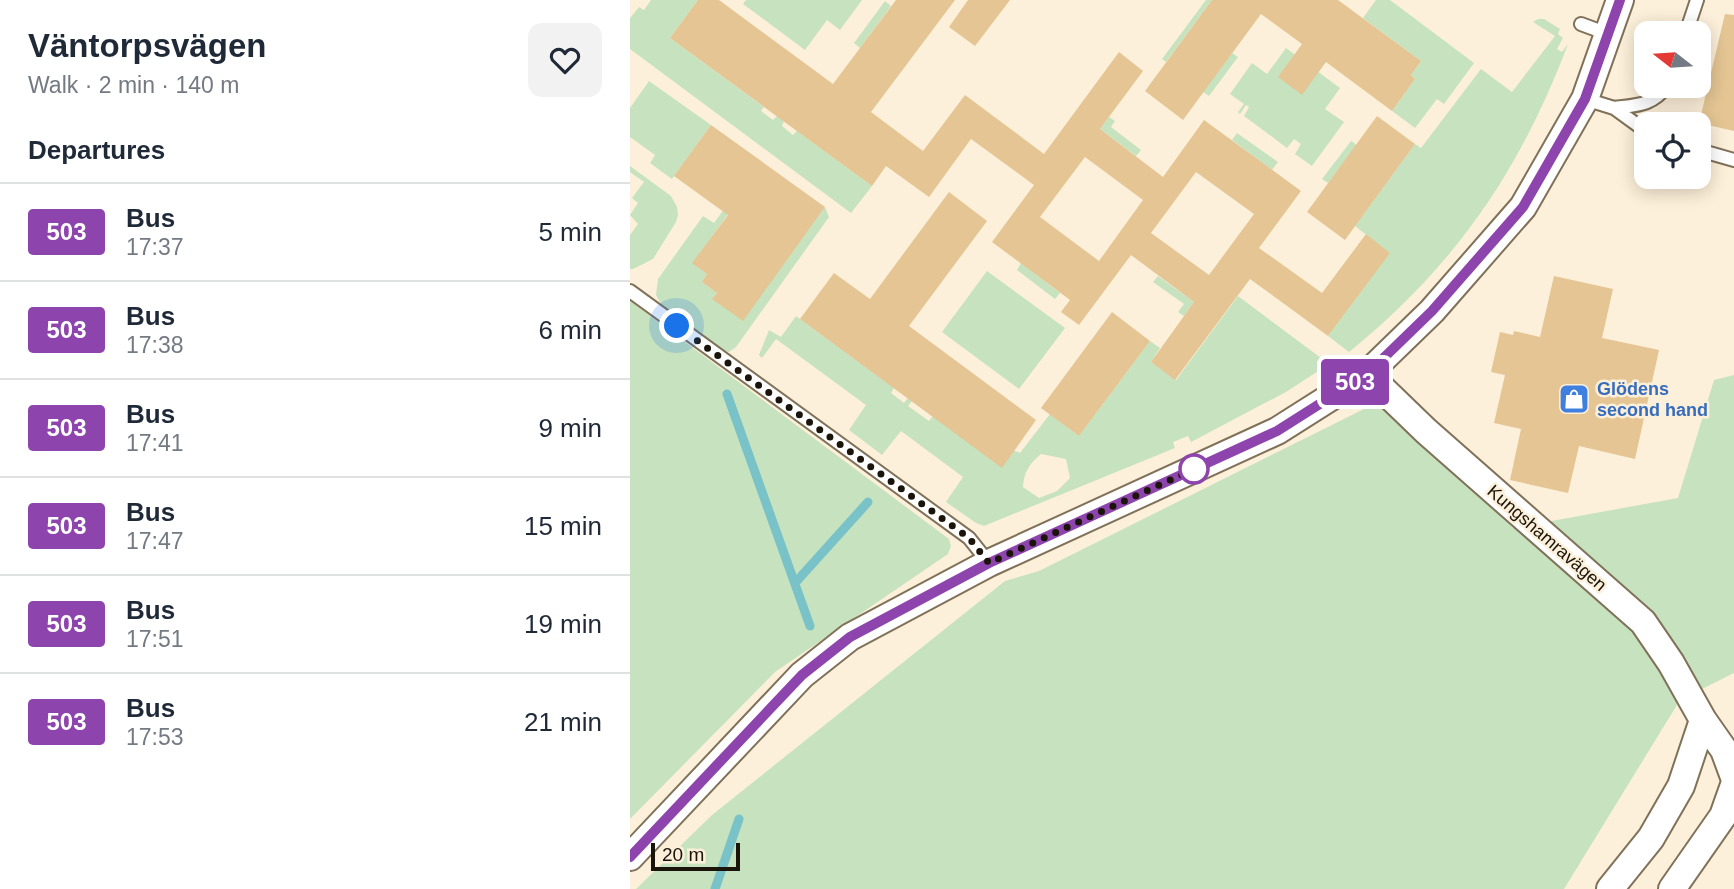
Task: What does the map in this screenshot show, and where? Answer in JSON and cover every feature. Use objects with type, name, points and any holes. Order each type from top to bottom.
[{"type":"street","points":[[630,857],[802,675],[850,637],[989,563],[1277,431],[1367,374],[1432,311],[1523,207],[1585,99],[1620,0]]},
{"type":"street","name":"Kungshamravägen","points":[[1367,374],[1426,431],[1643,622],[1724,750],[1734,778]]},
{"type":"street","points":[[1610,889],[1651,838],[1681,786],[1703,720]]},
{"type":"street","points":[[1672,889],[1723,816],[1734,785]]},
{"type":"lane","points":[[1689,21],[1697,0]]},
{"type":"lane","points":[[1581,24],[1608,34]]},
{"type":"lane","points":[[1614,108],[1649,103],[1656,98]]},
{"type":"lane","points":[[1585,99],[1614,108],[1634,123]]},
{"type":"lane","points":[[1711,153],[1734,160]]},
{"type":"lane","points":[[630,291],[969,538],[989,563]]},
{"type":"green space","points":[[651,0],[698,0],[670,38],[764,107],[761,111],[773,120],[777,116],[784,121],[782,126],[793,135],[797,131],[872,186],[851,213],[630,49],[630,18],[639,7],[644,10]]},
{"type":"green space","points":[[746,0],[862,0],[840,30],[827,20],[805,50],[743,4]]},
{"type":"green space","points":[[1206,0],[1212,0],[1166,62],[1162,59]]},
{"type":"green space","points":[[1376,0],[1390,0],[1474,63],[1444,104],[1437,99],[1415,128],[1392,111],[1415,79],[1411,75],[1421,61],[1363,18]]},
{"type":"green space","points":[[885,1],[891,6],[860,48],[854,43]]},
{"type":"green space","points":[[1544,19],[1560,29],[1558,34],[1563,38],[1557,49],[1562,52],[1568,44],[1549,90],[1506,175],[1452,250],[1421,285],[1349,352],[1328,336],[1389,253],[1355,226],[1415,144],[1421,148],[1481,69],[1512,92],[1555,36],[1533,22]]},
{"type":"green space","points":[[1286,48],[1340,88],[1325,109],[1344,122],[1312,166],[1295,154],[1301,144],[1294,139],[1287,148],[1244,116],[1249,107],[1246,105],[1240,114],[1238,112],[1244,104],[1230,94],[1252,63],[1267,74]]},
{"type":"green space","points":[[1232,53],[1238,57],[1209,96],[1203,92]]},
{"type":"green space","points":[[649,81],[711,125],[672,179],[650,163],[655,155],[630,137],[630,108]]},
{"type":"green space","points":[[1109,117],[1115,121],[1111,127],[1141,150],[1136,156],[1100,129]]},
{"type":"green space","points":[[1237,133],[1278,162],[1272,170],[1232,140]]},
{"type":"green space","points":[[1351,141],[1357,145],[1328,183],[1322,179]]},
{"type":"green space","points":[[630,166],[671,196],[678,215],[653,259],[633,269],[630,269],[630,235],[638,224],[630,215],[638,203],[632,198],[644,182],[630,172]]},
{"type":"green space","points":[[728,204],[733,207],[693,263],[707,274],[702,282],[717,293],[713,298],[743,320],[825,207],[829,217],[736,347],[729,352],[661,304],[656,295],[658,279],[703,216],[714,223]]},
{"type":"green space","points":[[1021,263],[1060,293],[1055,299],[1017,270]]},
{"type":"green space","points":[[987,271],[1065,328],[1019,389],[942,332]]},
{"type":"green space","points":[[1158,276],[1194,302],[1184,316],[1178,312],[1184,304],[1153,282]]},
{"type":"green space","points":[[1238,296],[1329,364],[1286,392],[1191,442],[1188,436],[1173,442],[1175,448],[984,526],[946,502],[963,477],[901,431],[882,455],[849,430],[866,405],[776,339],[762,358],[759,355],[769,330],[781,337],[796,316],[894,388],[891,393],[904,403],[908,398],[912,401],[908,406],[929,421],[933,416],[1020,453],[1050,414],[1079,436],[1150,341],[1160,348],[1151,362],[1176,380]],"holes":[[[1041,454],[1066,459],[1070,478],[1057,491],[1039,498],[1023,487],[1028,469]]]},
{"type":"green space","points":[[630,301],[949,539],[951,546],[948,554],[775,672],[630,819]]},
{"type":"green space","points":[[1734,375],[1734,673],[1680,700],[1564,889],[636,889],[712,815],[1005,581],[1039,571],[1378,402],[1513,528],[1678,498],[1714,380]]},
{"type":"building","points":[[698,0],[719,0],[833,84],[896,0],[955,0],[871,112],[923,151],[965,95],[1044,154],[1119,52],[1143,71],[1100,129],[1163,177],[1204,120],[1301,191],[1259,248],[1322,293],[1366,234],[1390,253],[1328,336],[1250,279],[1175,380],[1151,362],[1194,302],[1131,255],[1079,325],[1061,312],[1070,300],[992,242],[1034,185],[971,139],[929,197],[886,166],[872,186],[670,38]],"holes":[[[1085,157],[1143,200],[1099,261],[1040,217]],[[1196,172],[1254,214],[1209,275],[1151,233]]]},
{"type":"building","points":[[968,0],[1010,0],[975,46],[949,27]]},
{"type":"building","points":[[1212,0],[1338,0],[1421,61],[1411,75],[1415,79],[1392,111],[1326,62],[1302,95],[1278,77],[1302,44],[1261,14],[1183,120],[1145,91]]},
{"type":"building","points":[[1725,14],[1734,15],[1734,131],[1711,126],[1711,112],[1702,112],[1705,98],[1712,98],[1712,68]]},
{"type":"building","points":[[1377,116],[1415,144],[1345,240],[1307,212]]},
{"type":"building","points":[[711,125],[825,207],[743,321],[712,299],[717,293],[702,282],[707,274],[692,263],[728,215],[674,176]]},
{"type":"building","points":[[949,192],[987,221],[909,326],[1036,420],[1002,468],[800,319],[834,273],[870,299]]},
{"type":"building","name":"Glödens second hand","points":[[1554,276],[1613,289],[1602,338],[1659,350],[1635,459],[1579,446],[1568,493],[1510,480],[1521,429],[1494,423],[1505,375],[1491,372],[1500,332],[1513,335],[1514,331],[1540,337]]},
{"type":"building","points":[[1112,312],[1150,341],[1079,436],[1041,408]]},
{"type":"waterway","points":[[727,394],[810,626]]},
{"type":"waterway","points":[[795,583],[868,502]]},
{"type":"waterway","points":[[715,889],[739,819]]},
{"type":"bus line","name":"503","points":[[630,857],[802,675],[850,637],[989,563],[1277,431],[1367,374],[1432,311],[1523,207],[1585,99],[1620,0]]},
{"type":"place","name":"Glödens second hand","points":[[1574,399]]},
{"type":"route","points":[[677,326],[969,538],[989,563],[1205,464],[1194,469]]}]
